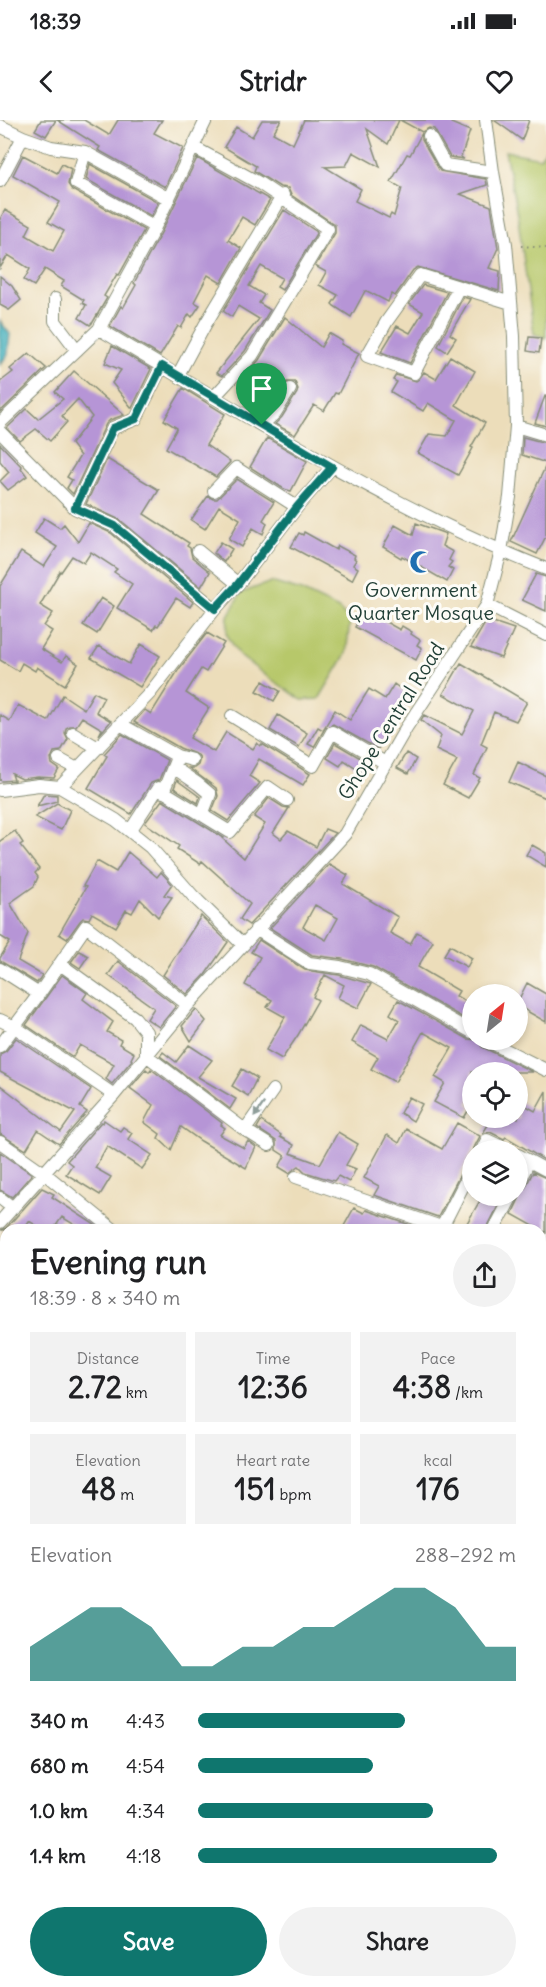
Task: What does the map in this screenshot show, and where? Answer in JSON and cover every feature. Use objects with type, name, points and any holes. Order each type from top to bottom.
[{"type":"street","points":[[0,423],[99,329],[155,227],[206,120]]},
{"type":"street","name":"Ghope Central Road","points":[[0,1222],[114,1095],[242,944],[345,834],[406,728],[487,605],[501,551],[510,497],[516,426],[514,336],[506,244],[486,120]]},
{"type":"street","points":[[0,126],[51,147],[85,152],[169,199]]},
{"type":"street","points":[[429,136],[445,165],[493,172]]},
{"type":"street","points":[[0,181],[23,137]]},
{"type":"street","points":[[193,147],[259,183],[328,229],[252,356],[214,397]]},
{"type":"street","points":[[85,152],[76,183],[155,227]]},
{"type":"street","points":[[178,375],[205,325],[283,195]]},
{"type":"street","points":[[459,287],[414,373],[368,356],[387,321],[420,275],[459,287],[511,303]]},
{"type":"street","points":[[55,298],[55,321],[77,350]]},
{"type":"street","points":[[99,329],[332,467],[501,551],[546,568]]},
{"type":"street","points":[[75,508],[113,428],[136,419],[162,366]]},
{"type":"street","points":[[262,425],[275,412],[290,389]]},
{"type":"street","points":[[516,426],[546,435]]},
{"type":"street","points":[[0,432],[75,508],[115,526],[215,609]]},
{"type":"street","points":[[60,787],[150,693],[297,507],[332,467]]},
{"type":"street","points":[[214,491],[236,468],[297,507]]},
{"type":"street","points":[[198,551],[238,584]]},
{"type":"street","points":[[487,605],[546,635]]},
{"type":"street","points":[[232,716],[313,766],[332,732],[382,761]]},
{"type":"street","points":[[120,724],[175,762],[210,794],[202,815]]},
{"type":"street","points":[[73,733],[98,748]]},
{"type":"street","points":[[58,759],[77,769]]},
{"type":"street","points":[[175,762],[192,760]]},
{"type":"street","points":[[163,792],[175,762]]},
{"type":"street","points":[[0,780],[6,790],[39,785],[60,787],[116,820],[150,847],[186,889],[242,944]]},
{"type":"street","points":[[130,831],[158,788],[230,832],[268,787],[287,800]]},
{"type":"street","points":[[0,1046],[86,926],[188,1005]]},
{"type":"street","points":[[256,929],[309,963],[369,974],[462,1026]]},
{"type":"street","points":[[60,964],[135,1018],[146,1032],[146,1055],[244,1130],[269,1145]]},
{"type":"street","points":[[0,969],[39,994]]},
{"type":"street","points":[[0,1020],[15,1027],[114,1095]]},
{"type":"street","points":[[506,1050],[546,1070]]},
{"type":"street","points":[[244,1130],[273,1090]]},
{"type":"street","points":[[0,1142],[44,1173],[107,1224]]},
{"type":"street","points":[[529,1161],[546,1170]]},
{"type":"street","points":[[296,1177],[434,1224]]},
{"type":"street","points":[[448,1224],[462,1191]]},
{"type":"street","points":[[0,1198],[13,1208]]},
{"type":"street","points":[[497,1224],[507,1206]]},
{"type":"path","points":[[506,244],[546,248]]},
{"type":"green space","points":[[546,149],[546,338],[534,334],[518,219],[505,151],[540,158]]},
{"type":"green space","points":[[271,582],[301,591],[339,609],[350,621],[346,654],[319,699],[302,700],[265,675],[240,656],[227,635],[228,616],[241,593]]},
{"type":"water","points":[[0,321],[10,334],[8,354],[0,365]]},
{"type":"building","points":[[41,120],[56,120],[46,136],[35,130]]},
{"type":"building","points":[[57,120],[84,120],[109,135],[118,120],[162,120],[154,133],[183,148],[165,187],[98,150],[100,147]]},
{"type":"building","points":[[262,120],[281,120],[273,133],[293,144],[304,120],[399,120],[388,144],[367,129],[380,167],[353,152],[346,166],[325,167],[361,189],[355,201],[389,218],[391,214],[394,216],[402,188],[391,182],[422,133],[422,140],[440,171],[486,179],[487,185],[460,194],[491,206],[498,248],[489,268],[500,271],[499,291],[418,267],[413,270],[395,296],[391,294],[388,302],[365,291],[351,317],[334,306],[332,304],[338,295],[319,285],[326,272],[315,266],[335,233],[335,225],[291,195],[288,188],[280,187],[254,171],[256,166],[224,147],[236,127],[252,137]]},
{"type":"building","points":[[400,120],[450,120],[451,123],[470,131],[461,157],[464,159],[450,157],[434,129],[429,128],[422,132]]},
{"type":"building","points":[[494,120],[529,120],[522,140]]},
{"type":"building","points":[[23,155],[57,173],[62,164],[71,169],[68,184],[72,190],[144,230],[119,275],[117,274],[104,296],[107,298],[90,325],[79,318],[86,305],[82,303],[84,300],[61,286],[64,281],[45,269],[34,286],[24,280],[30,269],[8,255],[0,268],[0,219],[5,210],[31,225],[26,235],[53,251],[64,231],[48,222],[60,202],[13,175]]},
{"type":"building","points":[[197,158],[270,200],[255,225],[242,217],[228,240],[241,248],[221,283],[208,275],[194,302],[200,305],[192,317],[189,314],[181,328],[178,326],[160,356],[110,326],[136,285],[134,283]]},
{"type":"building","points":[[90,164],[158,202],[151,216],[86,179]]},
{"type":"building","points":[[284,210],[317,232],[282,290],[277,287],[282,278],[261,266],[249,286],[264,295],[259,303],[270,310],[245,351],[222,376],[216,373],[259,319],[238,306],[232,317],[223,311]]},
{"type":"building","points":[[0,276],[12,286],[21,300],[9,310],[0,305]]},
{"type":"building","points":[[423,285],[447,292],[410,363],[381,352],[397,326],[410,333],[423,312],[409,304]]},
{"type":"building","points":[[463,297],[470,299],[450,334],[456,338],[447,352],[438,346]]},
{"type":"building","points":[[285,317],[321,347],[329,333],[342,341],[341,344],[359,353],[338,394],[335,393],[324,411],[314,405],[295,435],[275,424],[297,393],[295,382],[287,382],[281,387],[260,374],[253,386],[242,379],[259,360]]},
{"type":"building","points":[[529,337],[541,338],[539,353],[527,351]]},
{"type":"building","points":[[112,346],[151,369],[132,408],[112,383],[121,370],[105,363]]},
{"type":"building","points":[[29,353],[46,368],[0,412],[0,382],[13,372],[10,369]]},
{"type":"building","points":[[450,356],[475,371],[456,405],[485,423],[458,475],[418,453],[429,434],[447,436],[456,420],[428,403],[423,411],[391,392],[397,382],[393,380],[396,375],[416,381],[424,372],[436,379]]},
{"type":"building","points":[[74,371],[124,415],[106,424],[73,494],[67,488],[72,480],[67,477],[80,456],[71,444],[92,417],[78,399],[62,416],[67,422],[50,441],[36,429],[20,441],[7,428],[27,409],[38,419],[63,399],[55,392]]},
{"type":"building","points":[[183,388],[225,414],[206,445],[230,462],[216,477],[166,448],[177,428],[164,420]]},
{"type":"building","points":[[546,396],[546,426],[535,423]]},
{"type":"building","points":[[523,437],[546,443],[546,463],[522,455]]},
{"type":"building","points":[[267,438],[307,461],[291,491],[284,489],[250,467]]},
{"type":"building","points":[[0,444],[22,467],[27,476],[8,490],[0,481],[9,472],[0,461]]},
{"type":"building","points":[[107,459],[159,490],[144,514],[189,543],[187,546],[190,548],[192,557],[210,572],[201,587],[120,520],[86,504]]},
{"type":"building","points":[[546,465],[546,536],[537,554],[511,542]]},
{"type":"building","points":[[237,479],[274,502],[263,520],[267,523],[263,534],[253,528],[242,547],[229,539],[240,519],[219,506],[205,529],[191,520],[208,496],[217,499]]},
{"type":"building","points":[[44,518],[60,528],[64,524],[78,542],[89,523],[111,533],[193,602],[190,607],[176,598],[153,630],[117,608],[132,584],[114,572],[117,569],[91,552],[84,563],[72,556],[60,571],[40,605],[53,613],[44,626],[52,631],[41,649],[62,662],[66,656],[78,664],[65,685],[37,667],[35,671],[22,663],[18,671],[0,660],[0,586],[21,552],[44,567],[57,547],[35,533]]},
{"type":"building","points":[[416,523],[446,534],[442,546],[453,552],[449,560],[452,562],[448,567],[453,570],[447,582],[383,547],[395,525],[413,535]]},
{"type":"building","points":[[304,532],[336,550],[338,546],[355,555],[356,560],[353,565],[358,568],[352,580],[291,547],[299,533],[303,535]]},
{"type":"building","points":[[221,542],[232,549],[224,562],[214,553]]},
{"type":"building","points":[[536,574],[546,577],[546,611],[522,600]]},
{"type":"building","points":[[101,598],[114,606],[97,634],[83,625]]},
{"type":"building","points":[[368,612],[400,630],[402,626],[420,640],[417,645],[422,648],[416,660],[355,627],[363,613],[367,615]]},
{"type":"building","points":[[487,620],[514,629],[501,658],[471,647]]},
{"type":"building","points":[[207,633],[224,643],[206,672],[201,669],[186,693],[209,708],[190,738],[214,752],[226,732],[253,749],[257,743],[260,746],[262,744],[310,774],[303,785],[259,759],[249,776],[260,783],[228,821],[212,811],[218,796],[216,788],[189,768],[198,765],[200,758],[198,755],[180,748],[134,722],[145,710],[151,714],[179,669]]},
{"type":"building","points":[[141,644],[160,656],[140,687],[91,658],[99,646],[129,664]]},
{"type":"building","points":[[461,663],[527,702],[516,721],[494,712],[481,744],[487,747],[474,775],[480,778],[468,798],[443,785],[457,760],[436,750],[441,736],[421,720],[424,715],[462,734],[474,711],[443,694]]},
{"type":"building","points":[[263,681],[280,691],[274,701],[257,691]]},
{"type":"building","points":[[394,684],[410,696],[378,749],[333,724],[325,728],[314,747],[308,744],[318,727],[323,730],[335,710],[350,720],[369,689],[385,699]]},
{"type":"building","points":[[94,692],[104,697],[96,712],[111,721],[99,735],[102,729],[82,717],[76,726],[66,728],[65,733],[68,739],[61,751],[54,752],[51,759],[52,764],[59,769],[54,778],[22,779],[12,774],[14,780],[0,780],[0,715],[10,721],[18,705],[48,721],[63,695],[84,709]]},
{"type":"building","points":[[278,715],[307,733],[299,747],[270,730]]},
{"type":"building","points":[[122,734],[167,760],[159,780],[151,783],[131,814],[88,788],[107,756],[104,754]]},
{"type":"building","points":[[335,743],[367,762],[361,771],[344,760],[340,766],[327,758]]},
{"type":"building","points":[[406,753],[416,759],[408,774],[397,768]]},
{"type":"building","points":[[518,762],[546,776],[546,798],[509,782]]},
{"type":"building","points":[[177,780],[200,797],[198,803],[174,788]]},
{"type":"building","points":[[44,794],[57,795],[57,801],[37,806]]},
{"type":"building","points":[[269,798],[289,808],[273,833],[281,839],[288,831],[316,847],[325,829],[335,833],[249,925],[240,919],[250,904],[202,861],[200,864],[177,849],[179,846],[145,823],[162,800],[224,838],[244,858],[265,824],[254,817]]},
{"type":"building","points":[[57,803],[70,810],[61,830],[35,817]]},
{"type":"building","points":[[15,831],[23,843],[20,845],[39,869],[35,873],[38,877],[34,886],[10,903],[28,933],[18,961],[42,975],[37,983],[0,961],[10,942],[0,936],[0,841]]},
{"type":"building","points":[[532,845],[546,853],[546,867],[526,855]]},
{"type":"building","points":[[128,852],[157,877],[161,872],[172,884],[164,895],[172,897],[158,917],[140,899],[132,913],[126,910],[116,927],[92,913],[89,919],[83,918],[80,921],[67,939],[59,934],[86,887],[83,886],[97,861],[116,872]]},
{"type":"building","points":[[329,864],[348,875],[343,884],[398,917],[390,933],[410,944],[417,932],[433,941],[418,967],[459,991],[456,996],[462,999],[462,1017],[373,967],[342,959],[312,955],[270,928]],"holes":[[[315,905],[338,918],[326,940],[303,927]]]},
{"type":"building","points":[[201,916],[228,942],[205,975],[187,994],[163,975]]},
{"type":"building","points":[[259,940],[305,970],[339,975],[371,984],[358,1008],[338,998],[344,985],[325,975],[313,997],[318,1000],[282,1059],[266,1050],[285,1017],[267,1007],[272,1000],[245,985],[260,957],[251,952]]},
{"type":"building","points":[[450,945],[472,958],[467,967],[444,955]]},
{"type":"building","points":[[79,951],[88,956],[80,968],[71,962]]},
{"type":"building","points":[[118,961],[176,1006],[159,1027],[147,1019],[154,1008],[108,975]]},
{"type":"building","points":[[62,975],[87,993],[83,999],[113,1022],[107,1032],[121,1040],[119,1044],[134,1053],[132,1060],[112,1084],[106,1079],[114,1064],[80,1045],[73,1057],[26,1025]]},
{"type":"building","points":[[526,984],[546,994],[546,1022],[528,1012]]},
{"type":"building","points":[[398,1000],[462,1036],[462,1050],[488,1050],[513,1062],[462,1062],[462,1117],[434,1102],[445,1083],[435,1077],[452,1048],[423,1032],[395,1082],[371,1069],[378,1057],[352,1042],[361,1025],[388,1039],[399,1020],[390,1014]]},
{"type":"building","points":[[196,1009],[206,1021],[191,1041],[182,1026]]},
{"type":"building","points":[[16,1038],[91,1089],[80,1107],[87,1112],[59,1144],[38,1130],[26,1150],[0,1134],[0,1085],[61,1132],[75,1112],[0,1072],[0,1054],[6,1051]]},
{"type":"building","points":[[189,1045],[212,1060],[198,1077],[236,1099],[230,1109],[160,1056],[163,1052],[176,1062]]},
{"type":"building","points":[[146,1069],[149,1072],[151,1069],[222,1123],[221,1125],[225,1128],[220,1135],[244,1148],[248,1141],[256,1147],[246,1168],[181,1127],[171,1150],[158,1138],[160,1134],[144,1122],[153,1105],[130,1088]]},
{"type":"building","points":[[242,1069],[257,1078],[248,1096],[232,1086]]},
{"type":"building","points":[[546,1091],[546,1161],[528,1150],[528,1140],[511,1140],[506,1137],[504,1139],[490,1132],[483,1133],[486,1128],[528,1128],[528,1107],[535,1111]]},
{"type":"building","points":[[409,1097],[422,1104],[413,1121],[400,1113]]},
{"type":"building","points":[[104,1120],[120,1131],[123,1127],[132,1133],[128,1139],[152,1155],[142,1169],[107,1146],[95,1168],[111,1177],[100,1195],[66,1174],[72,1165],[67,1161]]},
{"type":"building","points":[[261,1121],[294,1145],[290,1153],[320,1164],[338,1132],[358,1144],[346,1165],[356,1169],[349,1182],[338,1176],[334,1181],[305,1172],[299,1166],[289,1173],[279,1167],[285,1156],[276,1150],[276,1141],[257,1128]]},
{"type":"building","points":[[457,1123],[462,1128],[480,1136],[478,1140],[462,1140],[462,1171],[438,1217],[374,1195],[379,1186],[364,1178],[387,1135],[399,1143],[406,1129],[442,1149]]},
{"type":"building","points":[[0,1152],[32,1174],[12,1197],[0,1190]]},
{"type":"building","points":[[533,1172],[546,1178],[546,1224],[530,1224],[512,1214],[516,1206],[528,1206],[528,1182]]},
{"type":"building","points":[[42,1188],[54,1194],[52,1197],[93,1224],[73,1224],[62,1217],[57,1224],[34,1224],[29,1221],[27,1224],[10,1224]]},
{"type":"building","points":[[477,1206],[498,1206],[489,1224],[466,1224]]},
{"type":"building","points":[[354,1208],[364,1213],[366,1210],[407,1224],[345,1224]]},
{"type":"place","name":"Government Quarter Mosque","points":[[421,562]]},
{"type":"route","points":[[162,366],[262,425],[332,467],[297,507],[238,584],[215,609],[115,526],[75,508],[113,428],[136,419],[162,366]]}]
